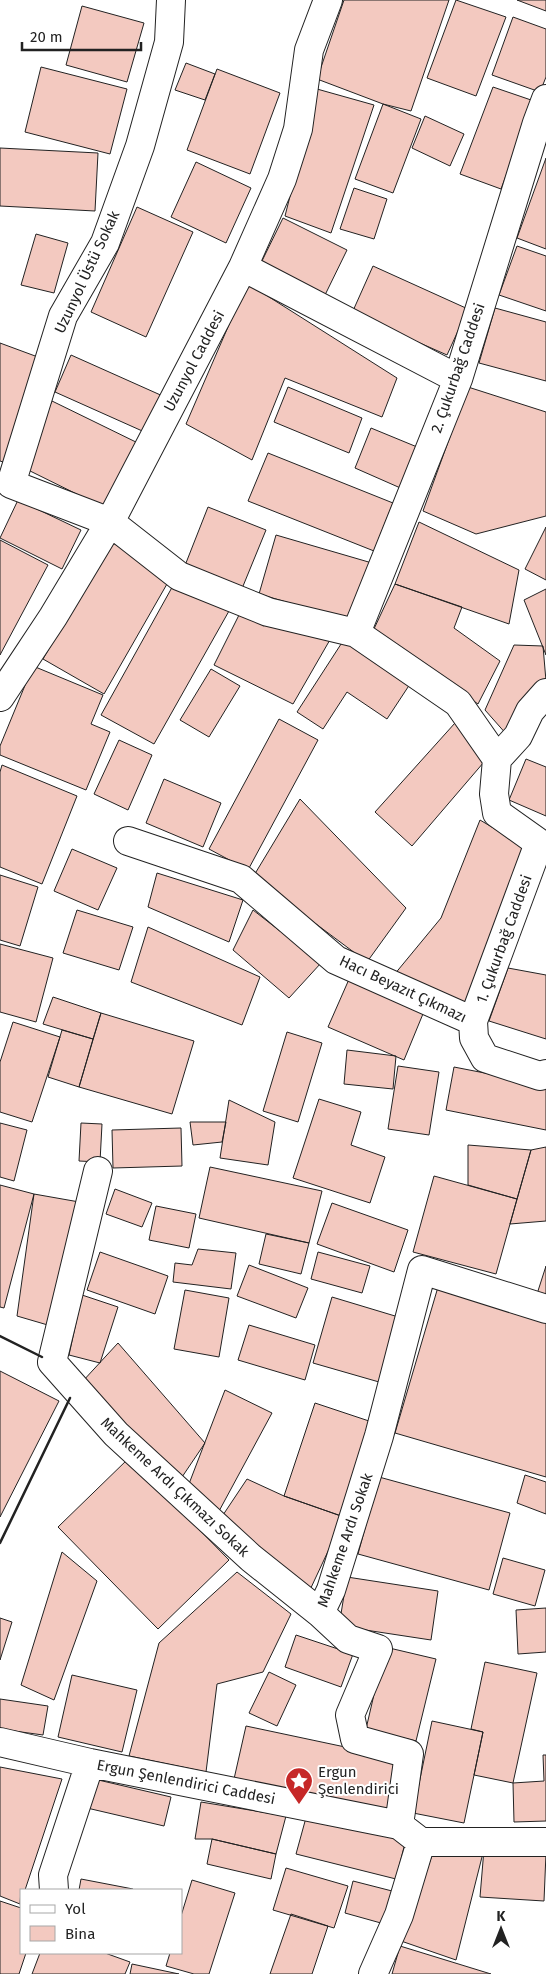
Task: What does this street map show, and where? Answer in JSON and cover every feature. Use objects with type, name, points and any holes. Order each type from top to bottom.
[{"type":"street","name":"Uzunyol Üstü Sokak","points":[[110,522],[11,484],[64,316],[104,243],[140,146],[169,42],[171,0]]},
{"type":"street","name":"Uzunyol Caddesi","points":[[0,697],[53,617],[110,522],[243,267],[282,179],[298,129],[309,50],[328,0]]},
{"type":"street","name":"2. Çukurbağ Caddesi","points":[[356,633],[458,379],[546,99]]},
{"type":"street","points":[[243,267],[458,379]]},
{"type":"street","points":[[110,522],[179,576],[268,612],[356,633],[458,703],[497,760],[518,736],[530,711],[546,694]]},
{"type":"street","name":"1. Çukurbağ Caddesi","points":[[497,760],[494,794],[497,814],[539,843],[473,1021],[474,1038],[484,1058],[540,1076],[546,1074]]},
{"type":"street","name":"Hacı Beyazıt Çıkmazı","points":[[128,841],[242,879],[336,960],[473,1021]]},
{"type":"street","name":"Mahkeme Ardı Çıkmazı Sokak","points":[[98,1171],[52,1362],[116,1434],[251,1558],[320,1613]]},
{"type":"street","name":"Mahkeme Ardı Sokak","points":[[399,1825],[409,1754],[355,1738],[350,1715],[378,1649],[348,1639],[320,1613],[331,1590],[379,1436],[422,1270],[546,1309]]},
{"type":"street","name":"Ergun Şenlendirici Caddesi","points":[[0,1742],[90,1763],[399,1825],[421,1842]]},
{"type":"street","points":[[54,1889],[53,1875],[90,1763]]},
{"type":"street","points":[[373,1974],[399,1915],[421,1842],[546,1842]]},
{"type":"building","points":[[344,0],[449,0],[411,111],[383,104],[317,79]]},
{"type":"building","points":[[456,0],[506,17],[476,96],[427,78]]},
{"type":"building","points":[[517,0],[546,0],[546,11]]},
{"type":"building","points":[[82,6],[144,23],[127,82],[66,65]]},
{"type":"building","points":[[513,17],[546,29],[546,77],[540,92],[492,75]]},
{"type":"building","points":[[186,63],[215,74],[205,100],[175,90]]},
{"type":"building","points":[[41,67],[127,89],[110,154],[25,132]]},
{"type":"building","points":[[217,69],[280,93],[250,174],[187,150]]},
{"type":"building","points":[[493,87],[534,101],[501,189],[460,174]]},
{"type":"building","points":[[317,89],[374,105],[331,233],[285,216]]},
{"type":"building","points":[[383,104],[421,119],[393,193],[355,179]]},
{"type":"building","points":[[425,116],[464,134],[450,166],[412,148]]},
{"type":"building","points":[[0,148],[98,153],[95,211],[0,206]]},
{"type":"building","points":[[546,158],[546,249],[517,238]]},
{"type":"building","points":[[196,162],[251,188],[226,243],[171,217]]},
{"type":"building","points":[[354,188],[387,199],[374,239],[340,229]]},
{"type":"building","points":[[137,207],[193,232],[146,337],[91,312]]},
{"type":"building","points":[[283,218],[347,250],[325,295],[261,263]]},
{"type":"building","points":[[36,234],[68,243],[54,293],[21,285]]},
{"type":"building","points":[[517,246],[546,256],[546,311],[499,295]]},
{"type":"building","points":[[373,266],[468,309],[447,355],[352,313]]},
{"type":"building","points":[[247,283],[397,378],[382,417],[285,378],[252,460],[186,424]]},
{"type":"building","points":[[495,308],[546,322],[546,381],[479,363]]},
{"type":"building","points":[[0,343],[46,360],[6,463],[0,461]]},
{"type":"building","points":[[71,355],[165,397],[149,434],[55,392]]},
{"type":"building","points":[[288,387],[362,418],[349,453],[274,422]]},
{"type":"building","points":[[468,387],[546,412],[546,516],[476,534],[423,511]]},
{"type":"building","points":[[52,401],[142,445],[111,511],[20,466]]},
{"type":"building","points":[[371,428],[422,449],[405,490],[355,468]]},
{"type":"building","points":[[268,453],[393,503],[374,551],[248,501]]},
{"type":"building","points":[[18,500],[81,530],[62,569],[0,538]]},
{"type":"building","points":[[208,507],[266,530],[241,591],[184,568]]},
{"type":"building","points":[[419,522],[519,570],[509,624],[395,584]]},
{"type":"building","points":[[546,527],[546,580],[525,569]]},
{"type":"building","points":[[276,535],[372,563],[354,622],[259,594]]},
{"type":"building","points":[[0,540],[48,565],[0,655]]},
{"type":"building","points":[[111,542],[171,577],[104,694],[43,659]]},
{"type":"building","points":[[175,582],[229,611],[154,744],[101,715]]},
{"type":"building","points":[[395,584],[462,607],[454,628],[500,661],[478,704],[373,631]]},
{"type":"building","points":[[546,589],[546,655],[524,600]]},
{"type":"building","points":[[241,611],[331,638],[293,704],[214,665]]},
{"type":"building","points":[[343,641],[410,684],[387,719],[347,692],[323,729],[297,712]]},
{"type":"building","points":[[514,645],[543,646],[546,681],[508,736],[485,710]]},
{"type":"building","points":[[33,666],[103,695],[91,724],[110,732],[86,790],[0,755],[0,746]]},
{"type":"building","points":[[211,669],[240,686],[209,737],[180,720]]},
{"type":"building","points":[[279,719],[318,740],[248,870],[209,849]]},
{"type":"building","points":[[455,723],[484,762],[412,846],[375,812]]},
{"type":"building","points":[[119,740],[152,755],[128,810],[94,794]]},
{"type":"building","points":[[526,759],[546,767],[546,816],[509,800]]},
{"type":"building","points":[[2,765],[77,796],[42,884],[0,867],[0,772]]},
{"type":"building","points":[[164,779],[221,803],[203,847],[146,823]]},
{"type":"building","points":[[300,799],[406,908],[367,962],[253,877]]},
{"type":"building","points":[[480,820],[527,848],[470,1010],[389,981],[441,918]]},
{"type":"building","points":[[72,849],[117,868],[98,910],[54,891]]},
{"type":"building","points":[[157,873],[243,900],[229,942],[148,907]]},
{"type":"building","points":[[0,875],[38,887],[20,946],[0,940]]},
{"type":"building","points":[[77,910],[133,927],[119,970],[63,953]]},
{"type":"building","points":[[253,910],[321,963],[289,998],[233,950]]},
{"type":"building","points":[[148,927],[260,977],[242,1025],[131,982]]},
{"type":"building","points":[[0,944],[53,958],[36,1022],[0,1012]]},
{"type":"building","points":[[508,968],[546,975],[546,1039],[489,1021]]},
{"type":"building","points":[[350,977],[425,1009],[404,1060],[328,1027]]},
{"type":"building","points":[[53,997],[101,1013],[93,1039],[43,1024]]},
{"type":"building","points":[[101,1013],[194,1041],[172,1114],[79,1087]]},
{"type":"building","points":[[13,1022],[60,1037],[32,1122],[0,1112],[0,1062]]},
{"type":"building","points":[[62,1030],[93,1039],[79,1087],[48,1077]]},
{"type":"building","points":[[287,1032],[322,1043],[298,1122],[263,1111]]},
{"type":"building","points":[[347,1050],[396,1056],[393,1089],[344,1084]]},
{"type":"building","points":[[398,1066],[439,1072],[429,1135],[388,1129]]},
{"type":"building","points":[[454,1067],[546,1085],[546,1130],[446,1110]]},
{"type":"building","points":[[319,1099],[361,1112],[351,1145],[385,1157],[370,1203],[293,1178]]},
{"type":"building","points":[[229,1100],[275,1122],[268,1165],[220,1158]]},
{"type":"building","points":[[190,1122],[226,1122],[222,1142],[193,1145]]},
{"type":"building","points":[[0,1123],[27,1130],[14,1181],[0,1177]]},
{"type":"building","points":[[81,1123],[102,1124],[100,1162],[79,1161]]},
{"type":"building","points":[[181,1128],[182,1166],[113,1168],[112,1130]]},
{"type":"building","points":[[468,1145],[531,1150],[517,1199],[468,1185]]},
{"type":"building","points":[[546,1147],[546,1221],[510,1224],[531,1150]]},
{"type":"building","points":[[210,1167],[322,1191],[309,1243],[199,1218]]},
{"type":"building","points":[[434,1176],[517,1199],[496,1274],[413,1252]]},
{"type":"building","points":[[0,1185],[34,1194],[4,1308],[0,1307]]},
{"type":"building","points":[[115,1189],[152,1203],[142,1227],[106,1214]]},
{"type":"building","points":[[34,1194],[85,1203],[58,1328],[17,1316]]},
{"type":"building","points":[[332,1203],[408,1230],[394,1272],[317,1244]]},
{"type":"building","points":[[156,1206],[196,1214],[189,1248],[149,1240]]},
{"type":"building","points":[[266,1234],[309,1243],[301,1274],[259,1264]]},
{"type":"building","points":[[198,1249],[236,1253],[231,1289],[173,1282],[175,1263],[192,1265]]},
{"type":"building","points":[[100,1252],[168,1276],[155,1314],[87,1290]]},
{"type":"building","points":[[318,1252],[370,1266],[362,1293],[311,1279]]},
{"type":"building","points":[[249,1265],[308,1288],[296,1318],[237,1296]]},
{"type":"building","points":[[546,1266],[546,1297],[537,1294]]},
{"type":"building","points":[[438,1287],[546,1319],[546,1477],[395,1433]]},
{"type":"building","points":[[185,1290],[229,1298],[219,1357],[174,1349]]},
{"type":"building","points":[[82,1295],[118,1307],[100,1363],[69,1355]]},
{"type":"building","points":[[332,1297],[405,1319],[386,1384],[313,1363]]},
{"type":"building","points":[[249,1325],[315,1345],[305,1380],[238,1360]]},
{"type":"building","points":[[118,1343],[205,1443],[180,1480],[82,1382]]},
{"type":"building","points":[[0,1371],[59,1401],[0,1517]]},
{"type":"building","points":[[225,1390],[272,1413],[218,1513],[187,1489]]},
{"type":"building","points":[[315,1403],[375,1423],[344,1517],[284,1496]]},
{"type":"building","points":[[129,1458],[229,1560],[158,1629],[58,1527]]},
{"type":"building","points":[[525,1475],[546,1482],[546,1514],[517,1503]]},
{"type":"building","points":[[379,1477],[510,1513],[489,1590],[358,1554]]},
{"type":"building","points":[[247,1479],[284,1496],[344,1517],[309,1592],[219,1521]]},
{"type":"building","points":[[62,1552],[97,1581],[54,1700],[21,1685]]},
{"type":"building","points":[[503,1558],[545,1570],[535,1606],[493,1594]]},
{"type":"building","points":[[237,1572],[291,1614],[263,1672],[217,1684],[206,1772],[129,1756],[159,1643]]},
{"type":"building","points":[[347,1577],[438,1591],[431,1640],[339,1626]]},
{"type":"building","points":[[546,1608],[546,1652],[518,1654],[516,1610]]},
{"type":"building","points":[[0,1618],[12,1622],[0,1660]]},
{"type":"building","points":[[296,1635],[353,1654],[341,1687],[285,1667]]},
{"type":"building","points":[[385,1647],[436,1659],[416,1741],[366,1729]]},
{"type":"building","points":[[485,1662],[537,1673],[513,1783],[474,1775],[483,1732],[471,1729]]},
{"type":"building","points":[[269,1672],[296,1685],[277,1726],[249,1713]]},
{"type":"building","points":[[72,1675],[137,1690],[122,1752],[58,1737]]},
{"type":"building","points":[[0,1699],[48,1706],[43,1735],[0,1729]]},
{"type":"building","points":[[432,1721],[483,1732],[464,1823],[413,1813]]},
{"type":"building","points":[[246,1726],[397,1758],[387,1810],[234,1779]]},
{"type":"building","points":[[543,1755],[546,1755],[546,1821],[514,1822],[513,1783],[544,1781]]},
{"type":"building","points":[[0,1767],[62,1779],[25,1889],[20,1889],[20,1904],[0,1896]]},
{"type":"building","points":[[94,1779],[171,1797],[164,1826],[87,1808]]},
{"type":"building","points":[[201,1802],[286,1816],[276,1854],[212,1839],[195,1839]]},
{"type":"building","points":[[307,1814],[406,1839],[396,1879],[296,1854]]},
{"type":"building","points":[[212,1839],[276,1854],[271,1879],[207,1864]]},
{"type":"building","points":[[484,1849],[456,1960],[401,1941],[434,1850]]},
{"type":"building","points":[[484,1849],[546,1853],[544,1901],[480,1897]]},
{"type":"building","points":[[286,1868],[348,1886],[334,1928],[273,1910]]},
{"type":"building","points":[[81,1879],[133,1889],[79,1889]]},
{"type":"building","points":[[192,1880],[235,1893],[209,1974],[194,1974],[166,1966],[170,1954],[182,1954],[182,1913]]},
{"type":"building","points":[[353,1881],[396,1892],[388,1925],[345,1913]]},
{"type":"building","points":[[0,1901],[20,1908],[20,1954],[26,1954],[19,1974],[0,1974]]},
{"type":"building","points":[[291,1914],[328,1926],[312,1974],[270,1974]]},
{"type":"building","points":[[400,1946],[491,1974],[392,1974]]},
{"type":"building","points":[[40,1954],[108,1954],[130,1962],[125,1974],[32,1974]]},
{"type":"building","points":[[132,1964],[179,1974],[130,1974]]},
{"type":"wall","points":[[0,1336],[42,1357]]},
{"type":"wall","points":[[0,1543],[70,1398]]},
{"type":"place","name":"Ergun Şenlendirici","points":[[299,1805]]}]
